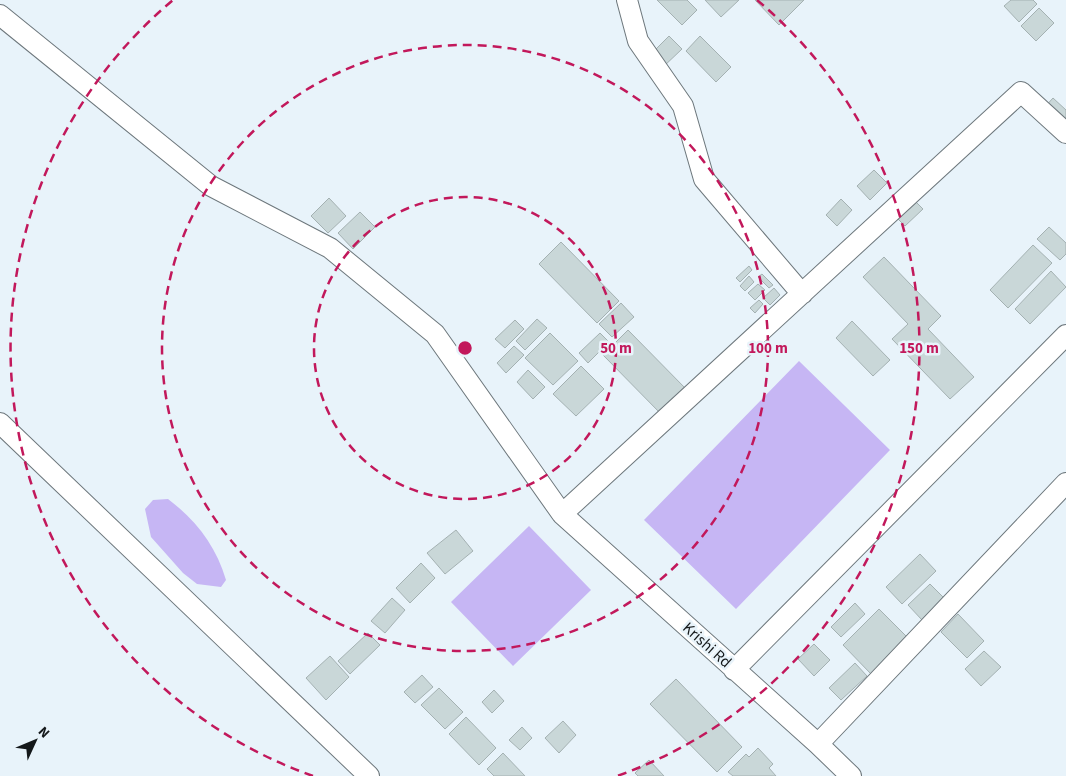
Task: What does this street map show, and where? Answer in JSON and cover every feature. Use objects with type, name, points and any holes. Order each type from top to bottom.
[{"type":"street","points":[[627,0],[638,41],[683,106],[704,179],[802,294]]},
{"type":"street","name":"Krishi Rd","points":[[0,15],[211,186],[330,248],[435,334],[562,514],[818,744],[851,776]]},
{"type":"street","points":[[562,514],[1021,92],[1066,133]]},
{"type":"street","points":[[734,670],[1066,335]]},
{"type":"street","points":[[0,423],[368,776]]},
{"type":"street","points":[[818,744],[1066,483]]},
{"type":"shaded area","points":[[799,361],[890,450],[736,609],[644,520]]},
{"type":"shaded area","points":[[168,499],[196,525],[211,545],[226,580],[221,587],[197,584],[183,573],[151,537],[145,509],[153,500]]},
{"type":"shaded area","points":[[529,526],[591,590],[513,666],[451,602]]},
{"type":"building","points":[[657,0],[687,0],[697,10],[682,25]]},
{"type":"building","points":[[705,0],[739,0],[721,17]]},
{"type":"building","points":[[755,0],[804,0],[779,25]]},
{"type":"building","points":[[1011,0],[1033,0],[1037,4],[1019,22],[1004,6]]},
{"type":"building","points":[[1039,8],[1054,23],[1036,41],[1021,26]]},
{"type":"building","points":[[669,36],[682,49],[662,68],[650,55]]},
{"type":"building","points":[[700,36],[731,67],[716,82],[686,51]]},
{"type":"building","points":[[1053,98],[1066,110],[1066,130],[1043,109]]},
{"type":"building","points":[[874,170],[887,183],[870,200],[857,186]]},
{"type":"building","points":[[329,198],[346,216],[328,233],[311,216]]},
{"type":"building","points":[[912,198],[923,209],[905,226],[894,215]]},
{"type":"building","points":[[841,199],[852,210],[837,226],[826,215]]},
{"type":"building","points":[[360,212],[375,227],[353,249],[338,233]]},
{"type":"building","points":[[1049,227],[1066,243],[1066,254],[1060,260],[1037,239]]},
{"type":"building","points":[[561,242],[619,301],[597,323],[539,264]]},
{"type":"building","points":[[1033,245],[1052,263],[1008,308],[990,290]]},
{"type":"building","points":[[884,257],[941,316],[928,329],[974,377],[950,399],[892,339],[908,324],[863,277]]},
{"type":"building","points":[[749,266],[752,270],[740,282],[736,278]]},
{"type":"building","points":[[1051,271],[1066,287],[1030,324],[1015,309]]},
{"type":"building","points":[[762,274],[773,285],[769,288],[758,277]]},
{"type":"building","points":[[749,276],[754,282],[745,291],[740,286]]},
{"type":"building","points":[[758,284],[765,290],[755,300],[748,293]]},
{"type":"building","points":[[774,288],[780,295],[770,305],[763,298]]},
{"type":"building","points":[[759,300],[763,304],[755,313],[750,308]]},
{"type":"building","points":[[621,303],[634,317],[612,337],[599,324]]},
{"type":"building","points":[[537,319],[547,328],[525,350],[516,341]]},
{"type":"building","points":[[515,320],[524,329],[505,348],[495,339]]},
{"type":"building","points":[[852,321],[890,360],[873,376],[836,338]]},
{"type":"building","points":[[628,330],[687,390],[662,415],[603,355]]},
{"type":"building","points":[[550,333],[578,361],[553,385],[525,358]]},
{"type":"building","points":[[600,333],[609,342],[588,363],[579,353]]},
{"type":"building","points":[[514,346],[524,355],[506,373],[497,363]]},
{"type":"building","points":[[581,366],[604,389],[576,416],[553,394]]},
{"type":"building","points":[[528,370],[545,387],[533,399],[517,382]]},
{"type":"building","points":[[456,530],[473,551],[445,574],[427,553]]},
{"type":"building","points":[[920,554],[936,571],[902,604],[886,587]]},
{"type":"building","points":[[421,563],[435,578],[410,603],[396,588]]},
{"type":"building","points":[[930,584],[944,598],[922,620],[908,605]]},
{"type":"building","points":[[392,598],[405,610],[385,633],[371,621]]},
{"type":"building","points":[[855,603],[865,614],[841,637],[831,627]]},
{"type":"building","points":[[879,609],[908,638],[871,674],[843,645]]},
{"type":"building","points":[[958,614],[984,641],[967,658],[941,632]]},
{"type":"building","points":[[368,633],[380,645],[350,674],[338,661]]},
{"type":"building","points":[[814,644],[830,660],[814,676],[798,659]]},
{"type":"building","points":[[984,651],[1001,667],[981,686],[965,669]]},
{"type":"building","points":[[330,656],[349,677],[326,700],[306,678]]},
{"type":"building","points":[[855,663],[867,676],[841,700],[829,688]]},
{"type":"building","points":[[422,675],[433,687],[415,703],[404,692]]},
{"type":"building","points":[[676,679],[742,747],[717,772],[650,704]]},
{"type":"building","points":[[439,688],[463,712],[445,729],[421,705]]},
{"type":"building","points":[[494,690],[504,701],[492,713],[482,702]]},
{"type":"building","points":[[466,717],[496,748],[479,765],[449,734]]},
{"type":"building","points":[[563,721],[576,735],[559,753],[545,738]]},
{"type":"building","points":[[522,727],[532,738],[520,750],[509,740]]},
{"type":"building","points":[[758,748],[773,764],[769,768],[776,776],[733,776],[728,772],[746,754],[749,757]]},
{"type":"building","points":[[503,753],[525,776],[494,776],[487,769]]},
{"type":"building","points":[[649,760],[664,776],[638,776],[635,773]]}]
